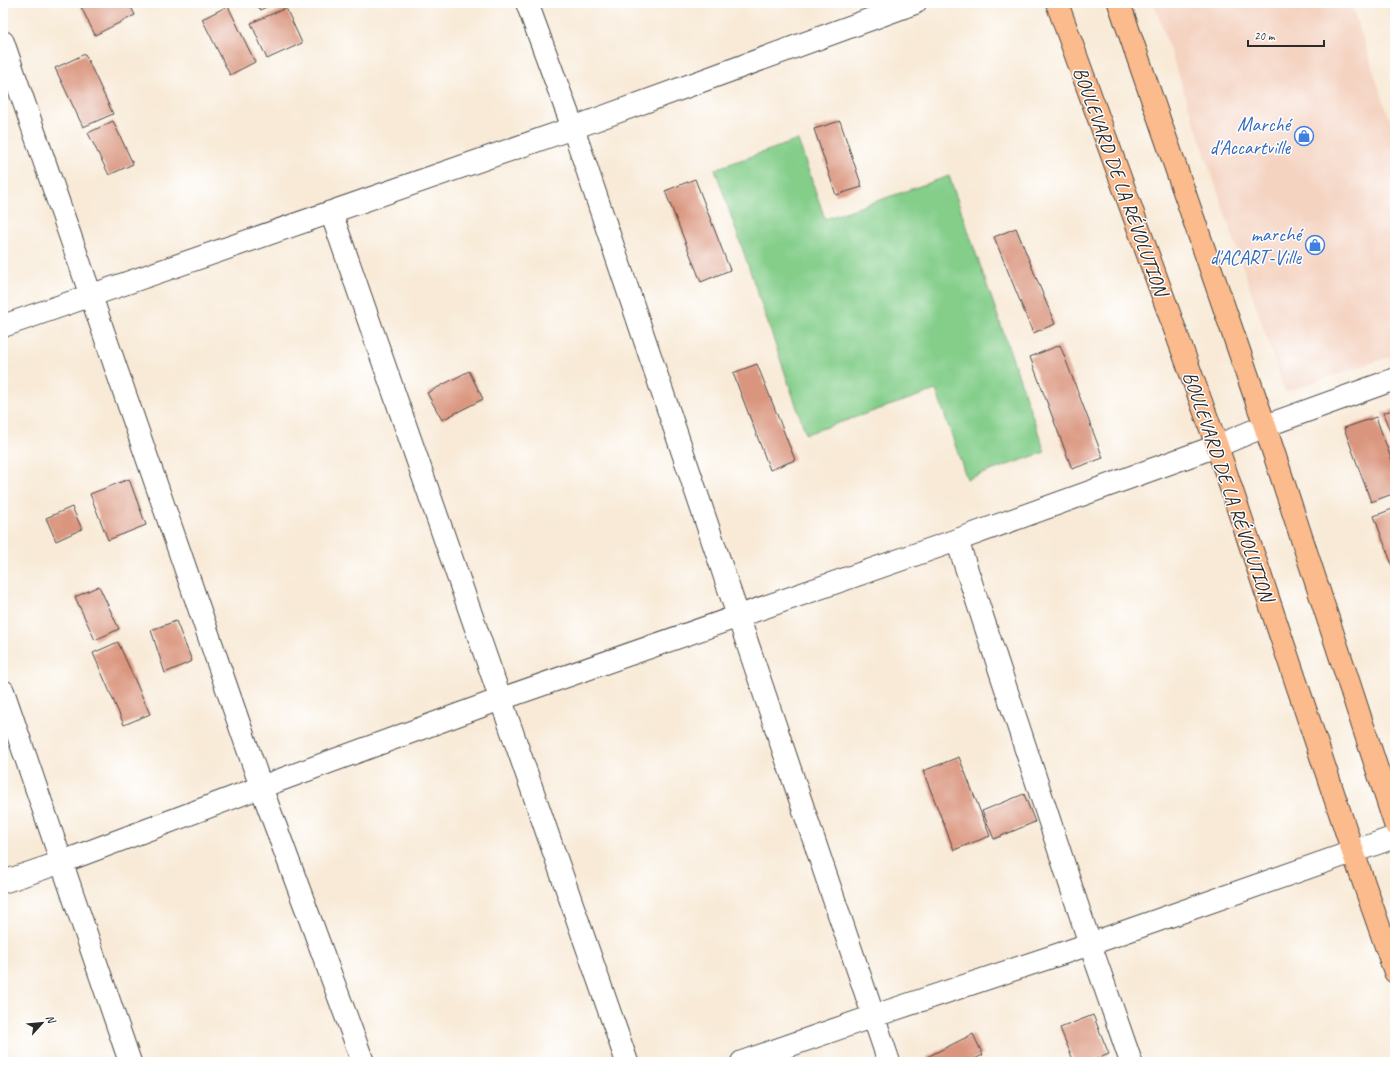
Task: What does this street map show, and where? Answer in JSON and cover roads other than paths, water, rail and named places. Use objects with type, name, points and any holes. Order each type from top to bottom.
[{"type":"main road","name":"BOULEVARD DE LA RÉVOLUTION","points":[[1057,3],[1217,446],[1353,852],[1395,972]]},
{"type":"main road","points":[[1119,3],[1265,426],[1395,824]]},
{"type":"street","points":[[527,3],[573,128],[890,1062]]},
{"type":"street","points":[[3,326],[573,128],[915,3]]},
{"type":"street","points":[[3,42],[261,787],[363,1062]]},
{"type":"street","points":[[331,212],[628,1062]]},
{"type":"street","points":[[3,882],[62,862],[501,699],[957,540],[1217,446],[1265,426],[1395,379]]},
{"type":"street","points":[[957,540],[1090,944],[1131,1062]]},
{"type":"street","points":[[3,691],[130,1062]]},
{"type":"street","points":[[742,1062],[1090,944],[1395,837]]},
{"type":"place","name":"Marché d'Accartville","points":[[1304,136]]},
{"type":"place","name":"marché d'ACART-Ville","points":[[1315,245]]}]
